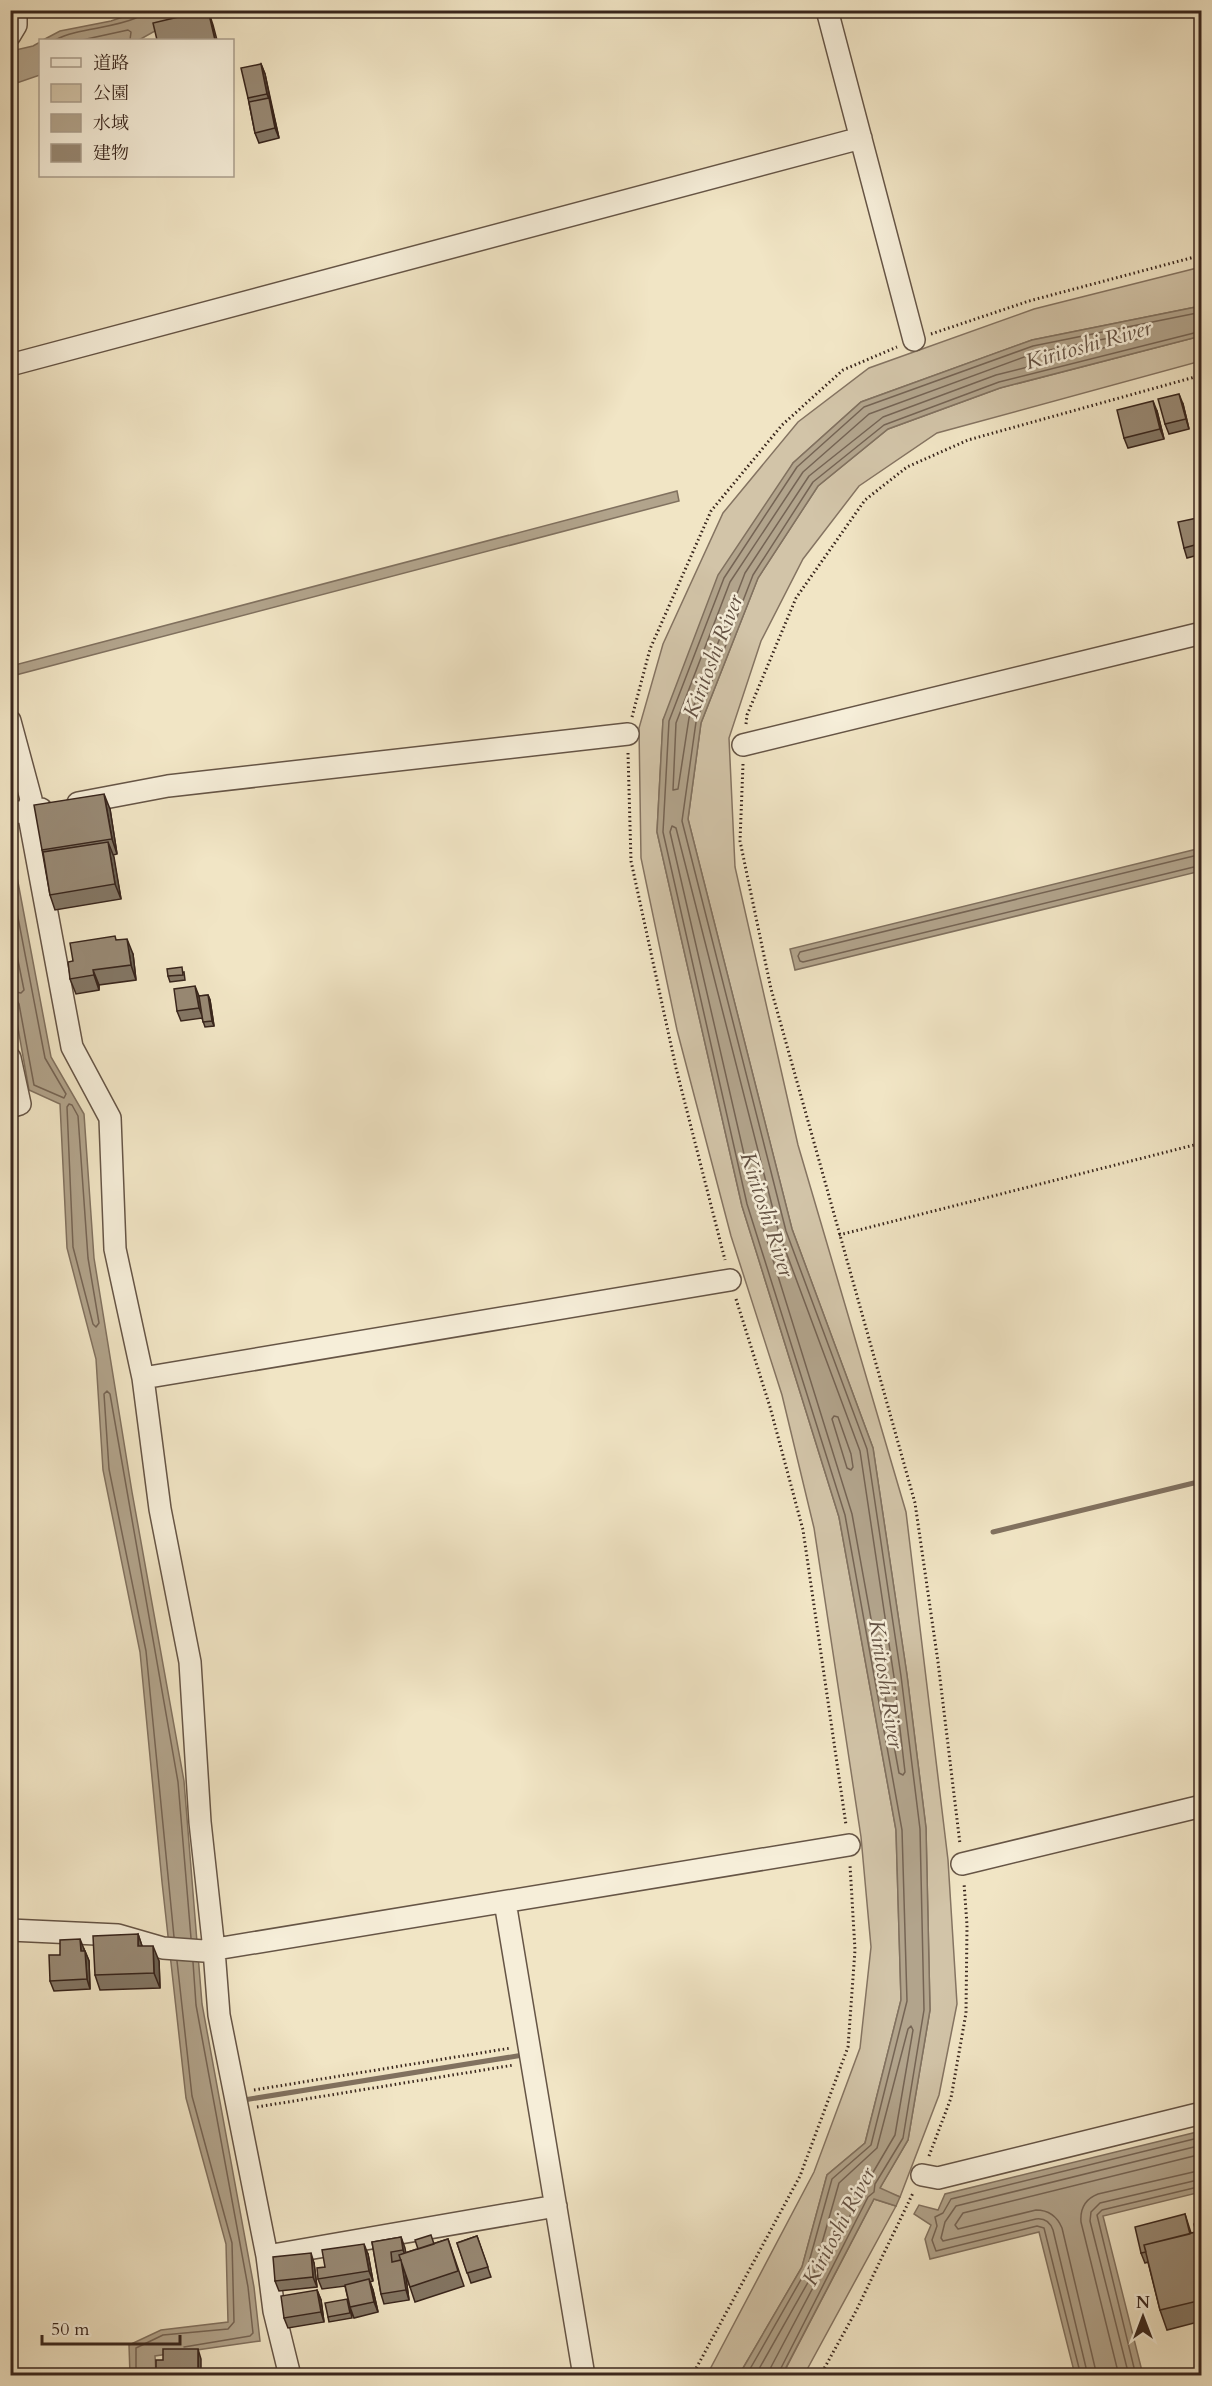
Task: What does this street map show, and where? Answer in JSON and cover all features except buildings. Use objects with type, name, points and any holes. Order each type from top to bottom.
[{"type":"street","points":[[10,35],[16,25],[16,10]]},
{"type":"street","points":[[827,10],[914,340]]},
{"type":"street","points":[[10,365],[861,138]]},
{"type":"street","points":[[743,745],[1202,633]]},
{"type":"street","points":[[10,721],[31,798],[16,813]]},
{"type":"street","points":[[16,813],[168,786],[628,734]]},
{"type":"street","points":[[16,813],[72,1047],[110,1118],[115,1249],[143,1378],[160,1509],[190,1662],[209,1950],[219,2015],[267,2256],[274,2310],[290,2376]]},
{"type":"street","points":[[10,1058],[20,1104],[10,1107]]},
{"type":"street","points":[[143,1378],[730,1280]]},
{"type":"street","points":[[962,1864],[1202,1806]]},
{"type":"street","points":[[10,1930],[118,1935],[163,1948],[209,1950],[849,1845]]},
{"type":"street","points":[[505,1902],[584,2376]]},
{"type":"street","points":[[922,2175],[938,2178],[1202,2113]]},
{"type":"street","points":[[267,2256],[556,2206]]},
{"type":"path","points":[[692,2376],[800,2176],[848,2047],[855,1950],[849,1845],[802,1530],[770,1407],[730,1280],[676,1068],[632,861],[628,734],[650,649],[711,511],[782,425],[843,370],[914,340],[1029,301],[1202,255]]},
{"type":"path","points":[[820,2376],[856,2312],[922,2175],[951,2098],[966,2013],[967,1925],[938,1662],[915,1503],[771,989],[740,841],[743,745],[747,715],[796,598],[866,500],[907,467],[968,440],[1202,375]]},
{"type":"path","points":[[839,1235],[1202,1143]]},
{"type":"path","points":[[236,2102],[530,2054]]},
{"type":"path","points":[[236,2102],[530,2054]]},
{"type":"green space","points":[[1201,267],[1201,306],[1032,340],[861,402],[793,463],[663,720],[657,832],[742,1206],[839,1517],[896,1830],[901,2000],[865,2143],[827,2175],[802,2267],[739,2375],[707,2375],[814,2172],[860,2048],[871,1947],[861,1837],[814,1528],[782,1395],[731,1236],[677,1030],[641,858],[639,728],[663,644],[723,513],[798,422],[869,368],[1034,309]]},
{"type":"green space","points":[[1201,336],[1201,361],[937,433],[859,486],[803,559],[761,641],[729,738],[735,867],[798,1145],[906,1512],[948,1860],[957,2004],[939,2095],[900,2197],[879,2189],[908,2140],[930,2010],[926,1828],[907,1675],[873,1448],[792,1229],[688,819],[701,723],[758,578],[818,486],[888,429],[1000,388]]},
{"type":"green space","points":[[874,2199],[896,2206],[804,2375],[782,2376]]},
{"type":"water","points":[[140,11],[207,11],[178,18],[141,39],[45,39],[60,31],[111,21]]},
{"type":"water","points":[[39,43],[39,75],[11,85],[11,51]]},
{"type":"water","name":"Kiritoshi River","points":[[1201,306],[1201,336],[1000,388],[888,429],[818,486],[758,578],[701,723],[688,819],[792,1229],[873,1448],[907,1675],[926,1828],[930,2010],[908,2140],[880,2188],[900,2197],[896,2206],[874,2199],[782,2375],[739,2375],[802,2267],[827,2175],[865,2143],[901,2000],[896,1830],[839,1517],[742,1206],[657,832],[663,720],[718,575],[793,463],[861,402],[1032,340]]},
{"type":"water","points":[[677,491],[679,501],[12,676],[11,666]]},
{"type":"water","points":[[10,840],[51,1057],[84,1114],[94,1258],[132,1492],[184,1781],[202,2004],[254,2287],[260,2341],[155,2356],[156,2375],[130,2375],[129,2345],[161,2330],[228,2322],[226,2244],[186,2098],[140,1652],[103,1470],[96,1359],[67,1248],[60,1104],[29,1090],[11,989]]},
{"type":"water","points":[[1201,848],[1201,871],[795,970],[790,949]]},
{"type":"water","points":[[1201,2131],[1201,2192],[1103,2216],[1143,2375],[1075,2375],[1039,2232],[930,2259],[925,2239],[931,2225],[914,2214],[919,2205],[938,2210],[945,2194]]},
{"type":"waterway","points":[[993,1532],[1202,1481]]},
{"type":"waterway","points":[[244,2100],[523,2055]]}]
